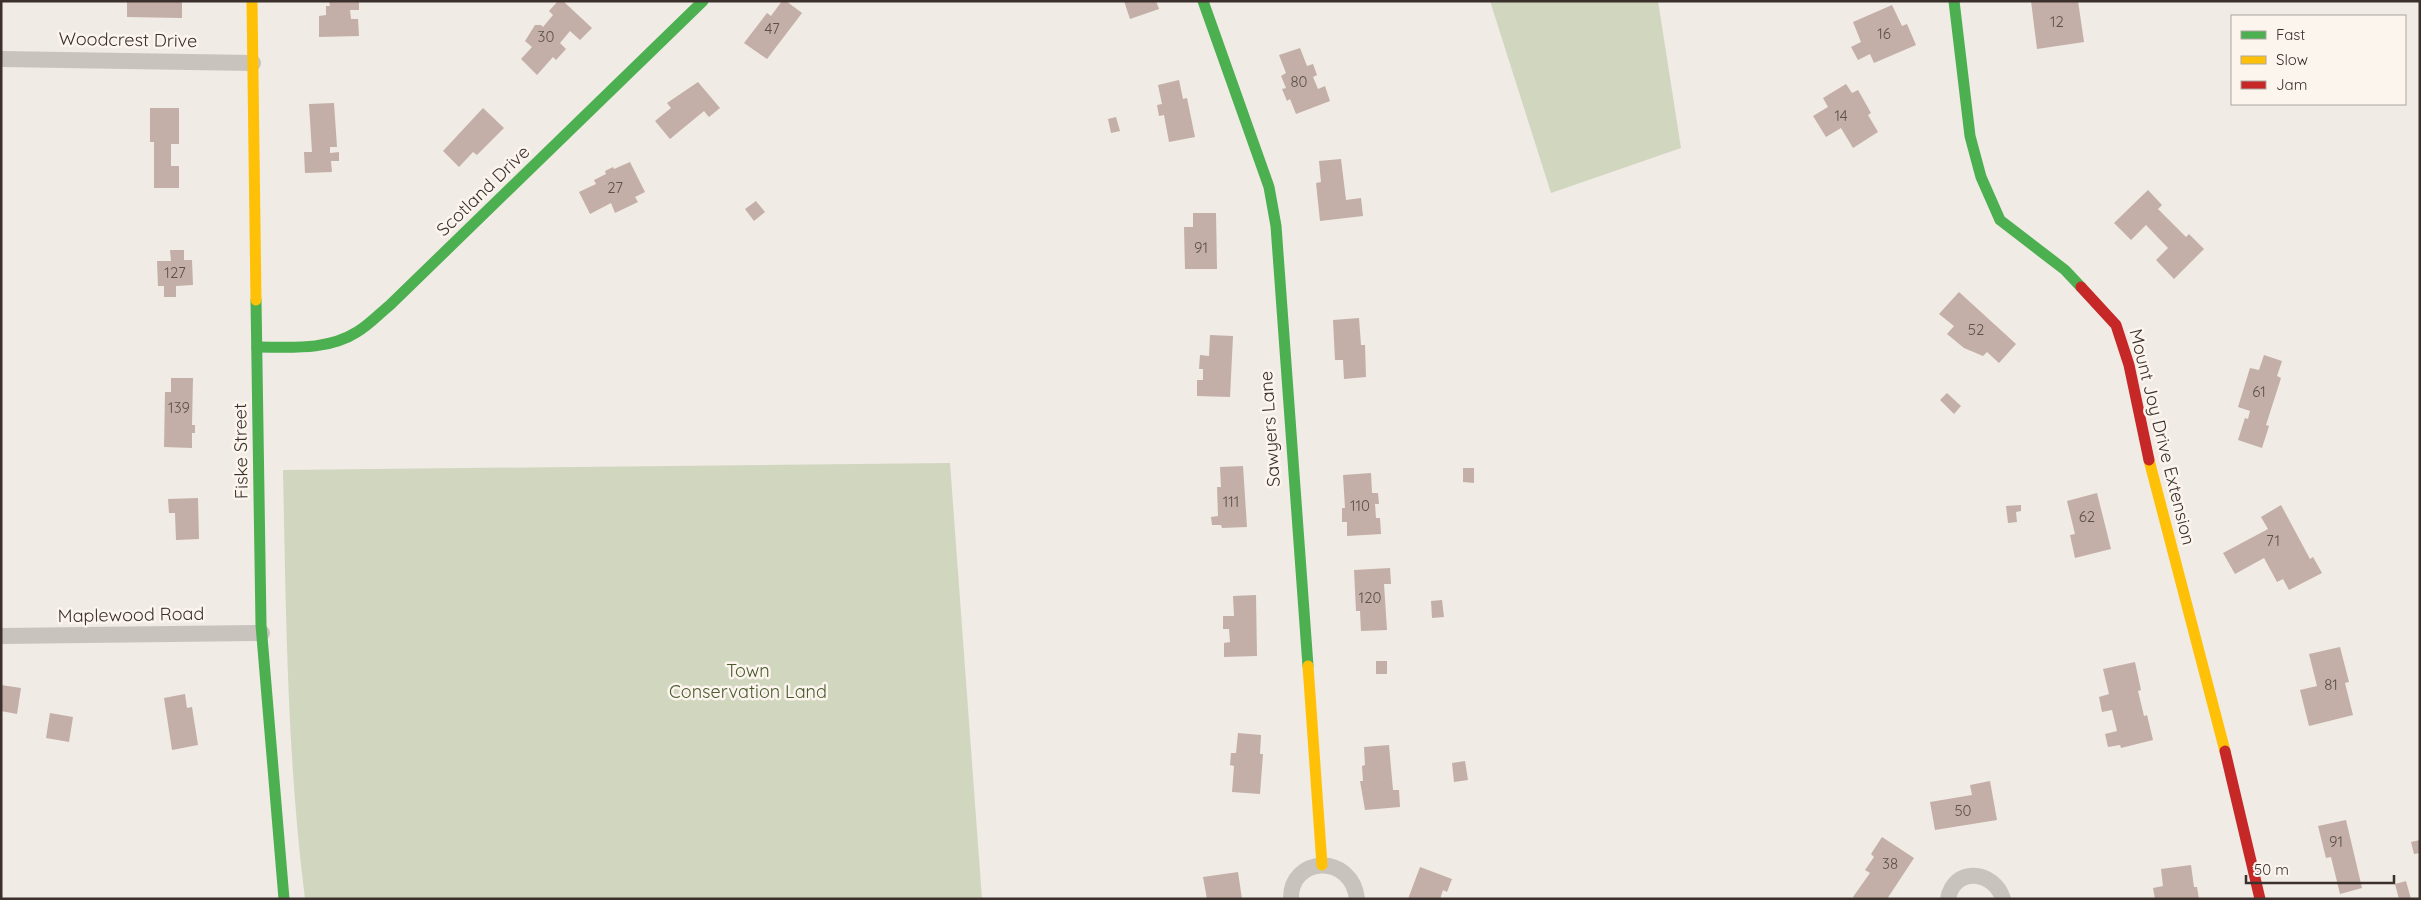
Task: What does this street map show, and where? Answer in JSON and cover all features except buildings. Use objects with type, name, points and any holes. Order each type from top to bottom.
[{"type":"street","name":"Fiske Street","points":[[252,1],[262,633],[284,899]]},
{"type":"street","name":"Scotland Drive","points":[[257,346],[304,347],[330,343],[356,333],[390,305],[703,1]]},
{"type":"street","name":"Sawyers Lane","points":[[1203,1],[1269,187],[1276,226],[1322,865]]},
{"type":"street","name":"Mount Joy Drive Extension","points":[[1954,1],[1970,136],[1981,177],[2000,220],[2065,270],[2116,325],[2129,365],[2142,434],[2214,705],[2260,899]]},
{"type":"street","name":"Woodcrest Drive","points":[[1,58],[253,63]]},
{"type":"street","name":"Maplewood Road","points":[[1,636],[262,633]]},
{"type":"street","points":[[1291,899],[1294,882],[1301,873],[1311,867],[1322,865],[1332,866],[1350,878],[1355,887],[1357,899]]},
{"type":"street","points":[[1948,899],[1953,887],[1959,880],[1977,875],[1986,877],[1995,883],[2003,899]]},
{"type":"green space","points":[[1490,1],[1658,1],[1681,148],[1551,193]]},
{"type":"green space","name":"Town Conservation Land","points":[[950,463],[982,899],[305,899],[294,792],[291,739],[283,470]]},
{"type":"traffic: fast","points":[[257,347],[308,347],[321,345],[345,338],[366,326],[390,305],[703,1]]},
{"type":"traffic: fast","points":[[1203,1],[1269,187],[1276,226],[1308,666]]},
{"type":"traffic: fast","points":[[1954,1],[1970,136],[1981,177],[2000,220],[2065,270],[2081,287]]},
{"type":"traffic: fast","points":[[256,300],[261,625],[284,899]]},
{"type":"traffic: slow","points":[[252,1],[256,300]]},
{"type":"traffic: slow","points":[[2149,460],[2225,751]]},
{"type":"traffic: slow","points":[[1308,666],[1322,865]]},
{"type":"traffic: jam","points":[[2081,287],[2116,325],[2129,365],[2149,460]]},
{"type":"traffic: jam","points":[[2225,751],[2260,899]]}]
